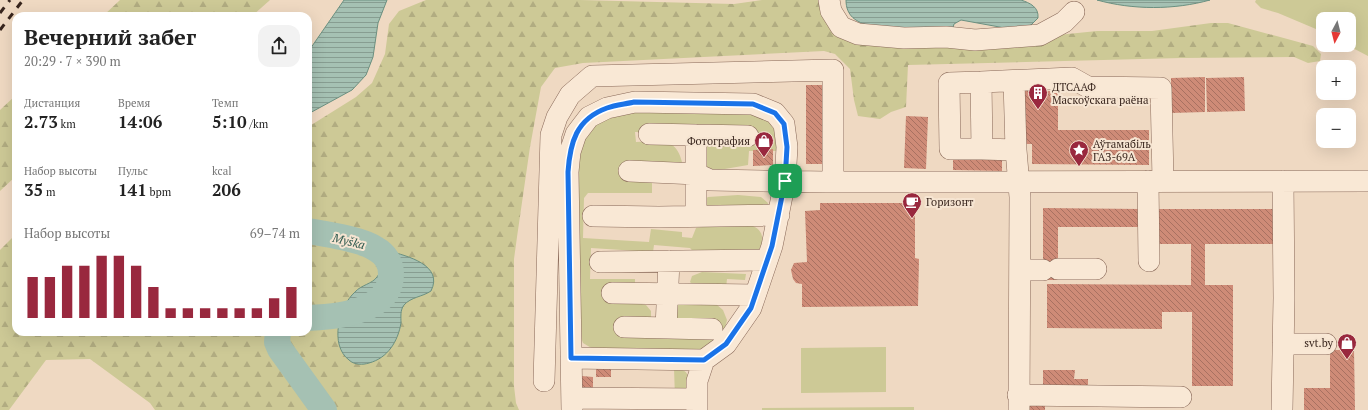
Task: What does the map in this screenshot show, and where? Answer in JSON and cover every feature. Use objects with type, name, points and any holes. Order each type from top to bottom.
[{"type":"lane","points":[[828,0],[831,11],[841,27],[858,34],[904,38],[976,40],[1040,35],[1064,22],[1074,12]]},
{"type":"lane","points":[[544,381],[551,135],[557,117],[570,95],[592,76],[833,70],[833,182]]},
{"type":"lane","points":[[1016,150],[950,149],[949,83],[1072,78],[1088,87],[1161,88],[1149,261]]},
{"type":"lane","points":[[1014,81],[1016,150],[1019,181],[1019,402],[1181,397]]},
{"type":"lane","points":[[981,82],[982,149]]},
{"type":"lane","points":[[634,102],[753,104],[775,113],[784,124],[787,147],[785,181],[772,246],[751,308],[726,344],[704,360],[696,381],[697,405],[572,404],[568,172],[570,152],[576,134],[589,118],[607,108],[634,102]]},
{"type":"lane","points":[[649,134],[748,136]]},
{"type":"lane","points":[[696,135],[696,216]]},
{"type":"lane","points":[[629,171],[697,174],[710,180],[833,182],[1368,181]]},
{"type":"lane","points":[[1282,410],[1283,180]]},
{"type":"lane","points":[[593,216],[779,215]]},
{"type":"lane","points":[[600,262],[767,260]]},
{"type":"lane","points":[[666,328],[669,261]]},
{"type":"lane","points":[[1020,270],[1096,269]]},
{"type":"lane","points":[[612,293],[755,295]]},
{"type":"lane","points":[[624,327],[712,329]]},
{"type":"lane","points":[[1283,344],[1326,344]]},
{"type":"lane","points":[[571,358],[704,360]]},
{"type":"green space","points":[[120,0],[270,0],[256,12],[107,12]]},
{"type":"green space","points":[[426,0],[580,0],[734,4],[762,0],[820,0],[833,26],[1058,35],[1097,31],[1152,31],[1211,23],[1228,23],[1313,46],[1316,49],[1316,52],[1321,54],[1320,60],[1308,63],[1294,57],[1181,58],[908,65],[906,107],[891,112],[880,119],[858,116],[854,100],[850,69],[835,54],[824,51],[583,63],[555,68],[541,87],[530,147],[514,259],[514,386],[516,403],[519,410],[155,410],[150,403],[90,359],[46,360],[9,410],[0,410],[0,250],[12,238],[12,336],[312,336],[312,124],[356,97],[372,83],[385,54],[389,24],[399,11]]},
{"type":"green space","points":[[1256,0],[1368,0],[1368,56],[1356,50],[1356,12],[1316,12],[1316,29],[1278,13],[1261,8],[1255,2]]},
{"type":"green space","points":[[12,99],[12,180],[0,191],[0,110]]},
{"type":"green space","points":[[659,110],[754,112],[769,121],[777,135],[779,151],[749,151],[748,165],[719,170],[700,168],[704,144],[741,134],[635,132],[636,142],[658,141],[670,144],[679,154],[682,162],[677,171],[652,179],[652,193],[588,193],[584,198],[583,238],[649,242],[651,229],[682,232],[682,237],[692,238],[696,228],[749,225],[761,232],[761,245],[754,257],[700,259],[690,248],[654,245],[653,252],[591,248],[590,279],[635,279],[635,295],[637,303],[646,305],[651,311],[651,318],[618,328],[618,336],[707,337],[676,327],[672,306],[682,303],[716,304],[723,310],[727,320],[724,332],[717,342],[700,350],[593,349],[583,343],[580,335],[578,152],[586,134],[597,123],[619,114]]},
{"type":"green space","points":[[738,195],[761,197],[768,203],[767,210],[699,212],[702,201],[708,197]]},
{"type":"green space","points":[[702,272],[746,274],[745,280],[727,279],[726,288],[693,285],[690,282],[692,276]]},
{"type":"green space","points":[[886,347],[886,392],[801,393],[801,348]]},
{"type":"green space","points":[[674,368],[685,371],[689,378],[690,386],[675,398]]},
{"type":"green space","points":[[914,407],[914,410],[762,410],[762,408]]},
{"type":"shaded area","points":[[344,0],[387,0],[378,23],[373,57],[366,75],[352,90],[312,112],[312,46]]},
{"type":"shaded area","points":[[846,0],[1021,0],[1031,4],[1035,8],[1038,18],[1031,25],[1025,27],[1005,28],[961,20],[954,24],[952,31],[870,26],[853,18],[846,6]]},
{"type":"shaded area","points":[[1097,0],[1210,0],[1182,6],[1154,8],[1125,6]]},
{"type":"shaded area","points":[[389,251],[422,263],[432,274],[434,282],[431,291],[410,300],[404,305],[401,311],[400,330],[395,342],[387,353],[376,361],[356,364],[349,360],[339,345],[338,326],[344,306],[349,298],[360,288],[377,277],[380,269],[380,257],[384,252]]},
{"type":"building","points":[[1205,77],[1205,112],[1171,113],[1171,78]]},
{"type":"building","points":[[1244,77],[1245,111],[1207,112],[1206,78]]},
{"type":"building","points":[[806,85],[825,85],[825,164],[806,164]]},
{"type":"building","name":"ДТСААФ Маскоўскага раёна","points":[[1019,91],[1058,91],[1058,130],[1149,130],[1149,165],[1032,164],[1032,144],[1018,144]]},
{"type":"building","points":[[906,116],[928,117],[926,169],[904,168]]},
{"type":"building","points":[[773,149],[773,165],[753,166],[753,150]]},
{"type":"building","points":[[953,157],[1002,157],[1002,171],[953,170]]},
{"type":"building","points":[[820,203],[915,203],[915,258],[919,259],[918,306],[802,307],[802,284],[796,283],[793,279],[791,270],[794,263],[807,262],[805,211],[820,210]]},
{"type":"building","points":[[1043,208],[1140,209],[1140,227],[1058,227],[1058,280],[1043,280]]},
{"type":"building","points":[[1156,209],[1274,209],[1274,244],[1205,244],[1205,285],[1233,285],[1233,386],[1192,386],[1192,312],[1162,312],[1162,329],[1047,328],[1047,284],[1191,285],[1191,244],[1156,244]]},
{"type":"building","points":[[1330,350],[1354,350],[1355,410],[1304,410],[1304,388],[1330,388]]},
{"type":"building","points":[[596,368],[611,368],[611,377],[596,377]]},
{"type":"building","points":[[1043,370],[1075,370],[1074,379],[1088,379],[1088,388],[1043,388]]},
{"type":"building","points":[[582,376],[593,377],[593,388],[581,387]]},
{"type":"building","points":[[1030,401],[1045,401],[1045,410],[1030,410]]},
{"type":"waterway","name":"Муška","points":[[312,232],[343,237],[370,245],[385,256],[389,263],[391,274],[389,287],[382,297],[372,304],[347,314],[312,318]]},
{"type":"waterway","name":"Муška","points":[[278,336],[277,342],[280,349],[324,410]]},
{"type":"railway","points":[[0,13],[10,0]]},
{"type":"railway","points":[[14,12],[23,0]]},
{"type":"railway","points":[[0,30],[12,14]]},
{"type":"place","name":"ДТСААФ Маскоўскага раёна","points":[[1038,110]]},
{"type":"place","name":"Фотография","points":[[764,158]]},
{"type":"place","name":"Аўтамабіль ГАЗ-69А","points":[[1079,167]]},
{"type":"place","name":"Горизонт","points":[[912,219]]},
{"type":"place","name":"svt.by","points":[[1347,360]]},
{"type":"route","points":[[634,102],[753,104],[775,113],[784,124],[787,147],[785,181],[772,246],[751,308],[726,344],[704,360],[571,358],[568,172],[570,152],[576,134],[589,118],[607,108],[634,102]]}]
